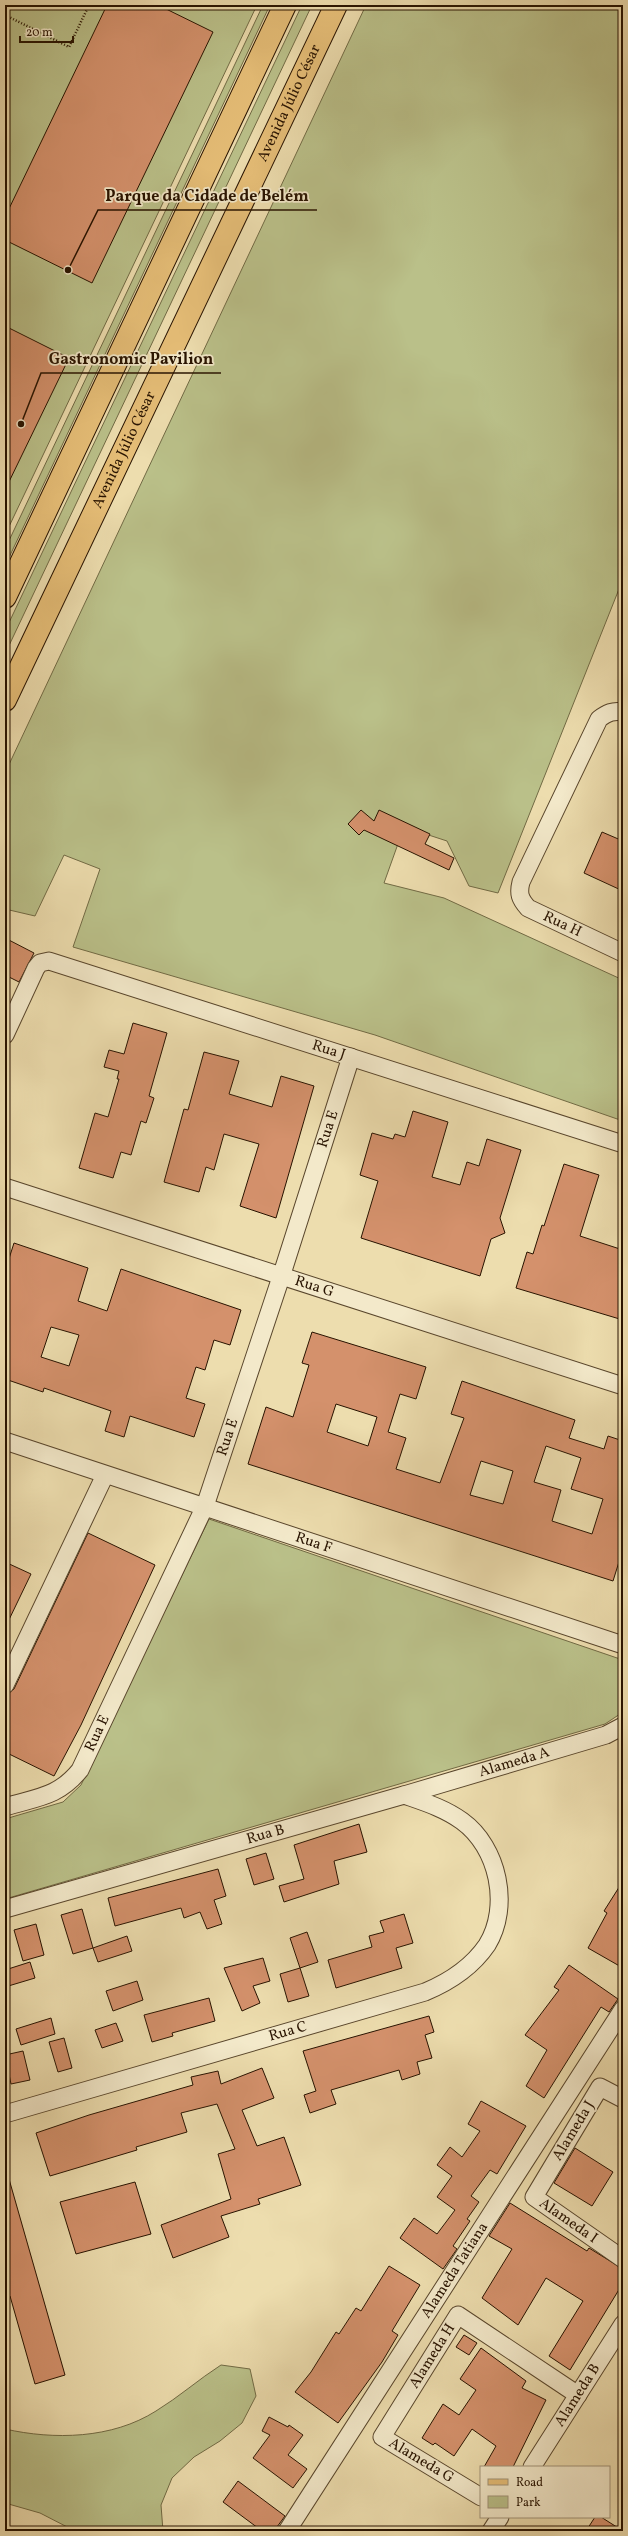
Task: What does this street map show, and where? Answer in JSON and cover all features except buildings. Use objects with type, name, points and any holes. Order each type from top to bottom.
[{"type":"main road","points":[[5,597],[285,5]]},
{"type":"main road","name":"Avenida Júlio César","points":[[5,700],[336,5]]},
{"type":"street","name":"Rua H","points":[[623,712],[616,710],[607,713],[599,719],[521,882],[519,893],[522,901],[528,908],[623,953]]},
{"type":"street","name":"Rua J","points":[[5,1035],[36,968],[40,963],[49,961],[623,1144]]},
{"type":"street","name":"Rua E","points":[[5,1807],[54,1793],[68,1784],[80,1770],[205,1506],[281,1277],[351,1057]]},
{"type":"street","name":"Rua G","points":[[5,1187],[623,1386]]},
{"type":"street","name":"Rua F","points":[[5,1441],[623,1645]]},
{"type":"street","points":[[5,1685],[105,1475]]},
{"type":"street","name":"Alameda A","points":[[404,1795],[606,1734],[623,1726]]},
{"type":"street","name":"Rua C","points":[[5,2114],[425,1992],[441,1985],[474,1961],[487,1944],[495,1925],[499,1896],[496,1874],[488,1851],[477,1835],[462,1821],[438,1807],[404,1795]]},
{"type":"street","name":"Rua B","points":[[5,1909],[404,1795]]},
{"type":"street","name":"Alameda Tatiana","points":[[287,2531],[623,2009]]},
{"type":"street","name":"Alameda J","points":[[534,2197],[600,2087],[623,2099]]},
{"type":"street","name":"Alameda I","points":[[534,2197],[623,2259]]},
{"type":"street","name":"Alameda H","points":[[382,2437],[458,2315],[578,2395]]},
{"type":"street","name":"Alameda B","points":[[533,2466],[623,2324]]},
{"type":"street","name":"Alameda G","points":[[382,2437],[480,2496]]},
{"type":"street","points":[[491,2531],[499,2518]]},
{"type":"path","points":[[5,15],[69,47],[89,5]]},
{"type":"green space","points":[[5,5],[257,5],[5,535]]},
{"type":"green space","points":[[263,5],[270,5],[5,566],[5,549]]},
{"type":"green space","points":[[302,5],[312,5],[5,654],[5,631]]},
{"type":"green space","points":[[366,5],[623,5],[623,579],[498,893],[469,886],[447,841],[404,827],[384,883],[444,898],[623,980],[623,1121],[375,1035],[73,947],[100,869],[64,855],[35,916],[5,909],[5,773]]},
{"type":"green space","points":[[209,1519],[623,1660],[623,1712],[605,1724],[5,1899],[5,1819],[63,1802],[81,1785]]},
{"type":"green space","points":[[221,2365],[250,2369],[256,2396],[242,2423],[220,2441],[194,2457],[172,2478],[161,2505],[163,2531],[75,2531],[40,2513],[5,2503],[5,2429],[24,2433],[63,2436],[102,2432],[121,2427],[156,2411]]},
{"type":"place","name":"Parque da Cidade de Belém","points":[[68,270]]},
{"type":"place","name":"Gastronomic Pavilion","points":[[21,424]]}]
